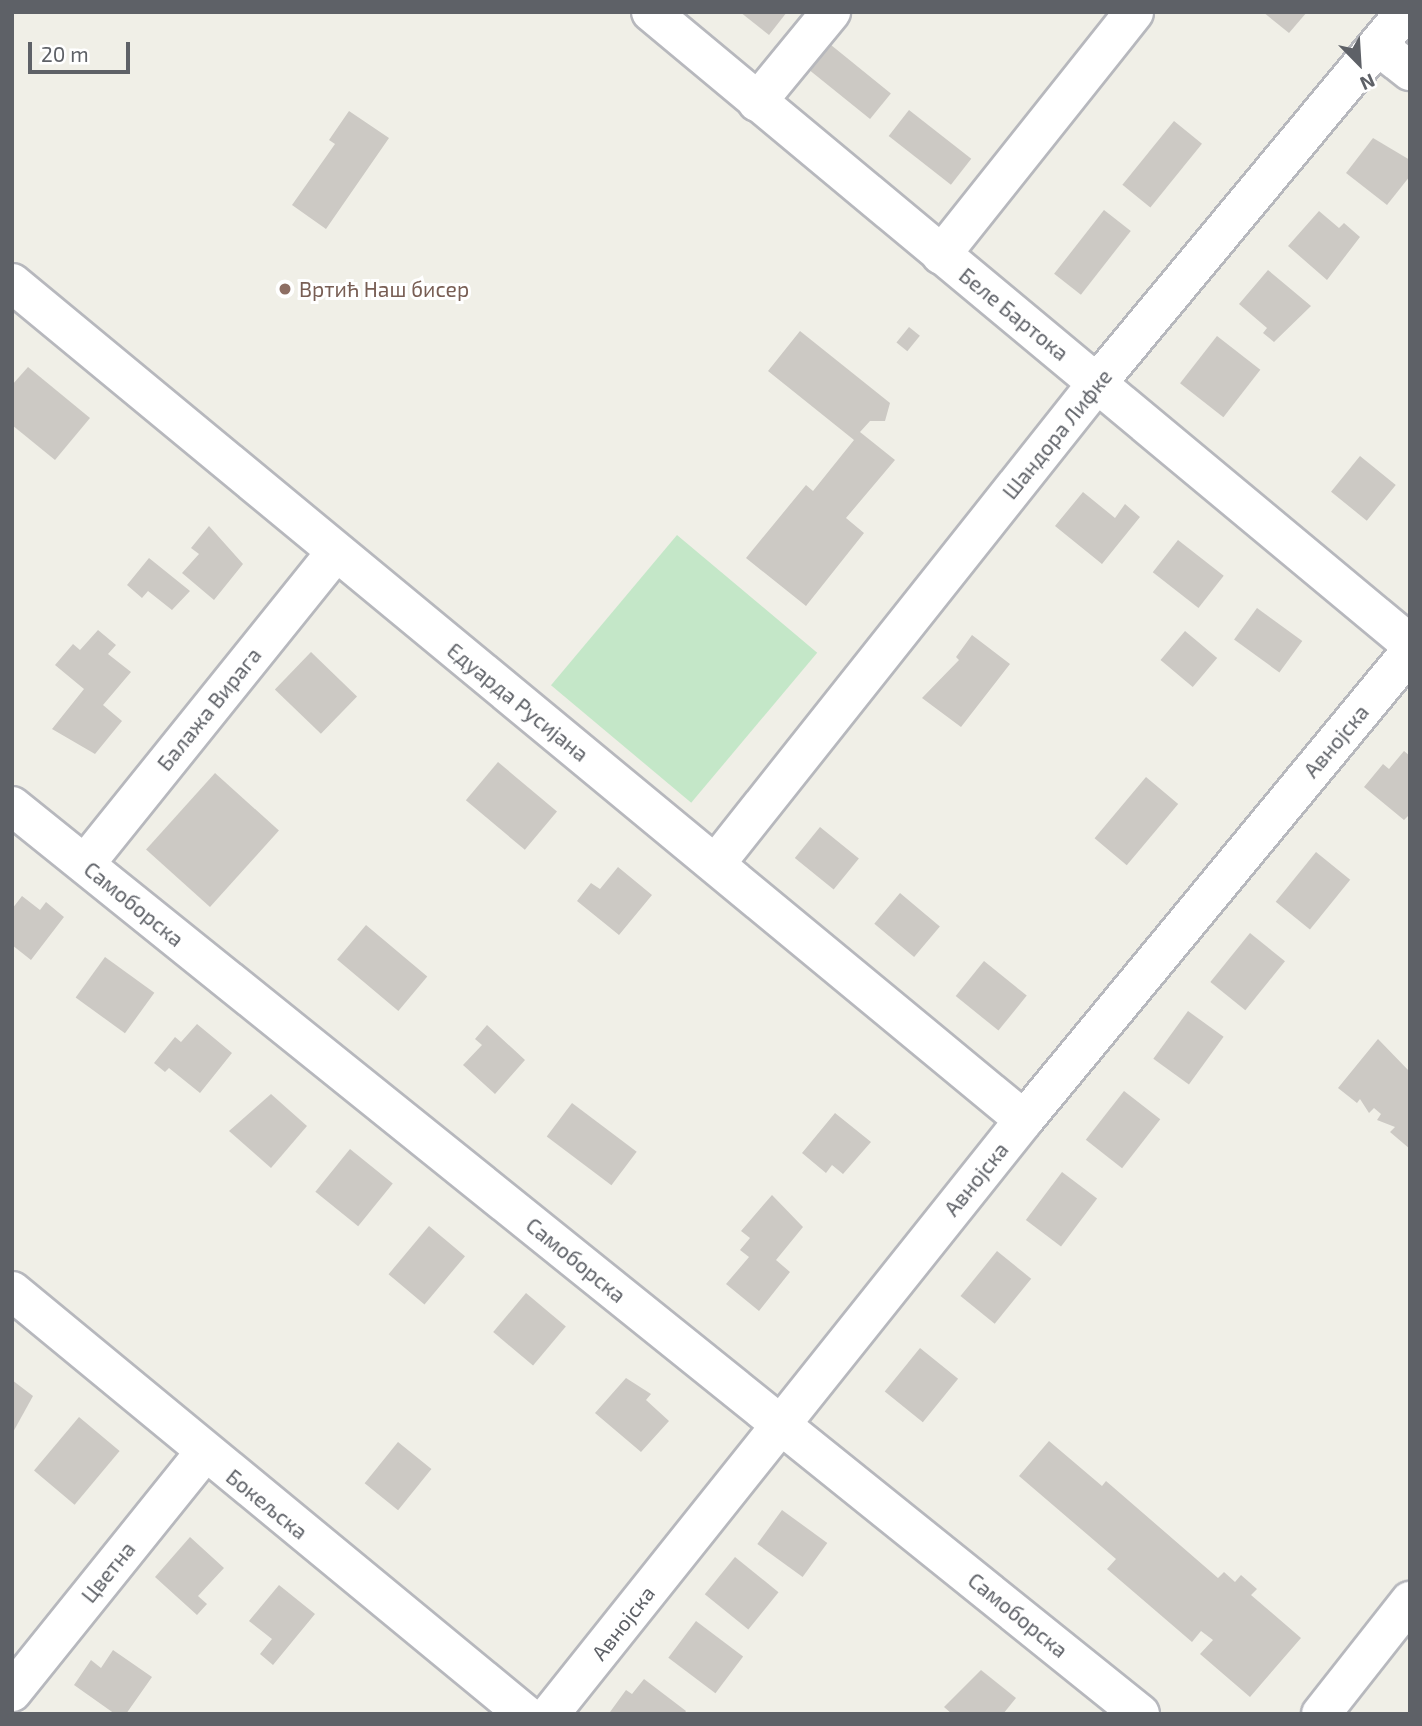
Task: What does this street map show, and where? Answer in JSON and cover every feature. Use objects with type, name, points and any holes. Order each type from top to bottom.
[{"type":"street","name":"Беле Бартока","points":[[650,12],[1410,644]]},
{"type":"street","points":[[757,102],[831,12]]},
{"type":"street","points":[[940,255],[1134,12]]},
{"type":"street","name":"Шандора Лифке","points":[[717,862],[1098,382],[1405,12]]},
{"type":"street","points":[[1378,46],[1410,71]]},
{"type":"street","name":"Едуарда Русијана","points":[[12,283],[334,554],[717,862],[1024,1120]]},
{"type":"street","name":"Балажа Вирага","points":[[85,864],[334,554]]},
{"type":"street","name":"Авнојска","points":[[551,1714],[1024,1120],[1410,652]]},
{"type":"street","name":"Самоборска","points":[[12,806],[1140,1714]]},
{"type":"street","name":"Бокељска","points":[[12,1291],[204,1453],[525,1714]]},
{"type":"street","name":"Цветна","points":[[12,1692],[204,1453]]},
{"type":"street","points":[[1321,1714],[1410,1601]]},
{"type":"green space","points":[[677,535],[817,653],[691,803],[551,685]]},
{"type":"building","points":[[740,12],[787,12],[769,35]]},
{"type":"building","points":[[1263,12],[1307,12],[1289,33]]},
{"type":"building","points":[[831,45],[891,93],[870,119],[810,71]]},
{"type":"building","points":[[909,110],[971,159],[951,185],[889,136]]},
{"type":"building","points":[[349,111],[389,138],[326,229],[292,205],[335,144],[329,140]]},
{"type":"building","points":[[1174,121],[1202,144],[1150,207],[1122,185]]},
{"type":"building","points":[[1373,138],[1410,160],[1410,176],[1387,205],[1346,173]]},
{"type":"building","points":[[1104,210],[1131,231],[1081,295],[1054,274]]},
{"type":"building","points":[[1319,211],[1339,228],[1344,223],[1360,237],[1327,280],[1288,246]]},
{"type":"building","points":[[1268,270],[1311,306],[1274,342],[1263,333],[1267,328],[1239,304]]},
{"type":"building","points":[[909,327],[920,336],[907,351],[896,343]]},
{"type":"building","points":[[800,331],[890,403],[885,421],[870,421],[860,432],[895,460],[846,518],[864,533],[806,606],[746,558],[806,485],[813,491],[854,440],[768,371]]},
{"type":"building","points":[[1217,336],[1260,370],[1223,417],[1180,383]]},
{"type":"building","points":[[28,367],[90,418],[55,460],[12,425],[12,385]]},
{"type":"building","points":[[1360,456],[1396,485],[1367,521],[1331,492]]},
{"type":"building","points":[[1083,492],[1115,518],[1125,504],[1140,517],[1102,564],[1055,526]]},
{"type":"building","points":[[209,526],[243,564],[214,600],[182,573],[199,554],[191,548]]},
{"type":"building","points":[[1178,540],[1224,576],[1198,608],[1153,572]]},
{"type":"building","points":[[149,558],[190,591],[172,610],[148,591],[142,598],[127,585]]},
{"type":"building","points":[[1257,608],[1302,641],[1279,672],[1234,640]]},
{"type":"building","points":[[98,630],[116,645],[108,654],[131,672],[103,705],[122,721],[95,754],[52,729],[84,689],[55,665],[73,644],[80,650]]},
{"type":"building","points":[[1185,631],[1217,658],[1193,687],[1161,660]]},
{"type":"building","points":[[972,635],[1010,664],[961,727],[922,698],[959,660],[956,657]]},
{"type":"building","points":[[311,652],[357,696],[321,734],[275,689]]},
{"type":"building","points":[[1404,751],[1410,756],[1410,814],[1404,820],[1364,787],[1383,764],[1389,769]]},
{"type":"building","points":[[498,762],[557,811],[525,850],[466,800]]},
{"type":"building","points":[[215,773],[279,831],[210,907],[146,850]]},
{"type":"building","points":[[1146,777],[1178,804],[1127,865],[1095,838]]},
{"type":"building","points":[[820,827],[859,858],[834,890],[795,858]]},
{"type":"building","points":[[1316,852],[1350,880],[1310,929],[1276,902]]},
{"type":"building","points":[[618,867],[652,895],[619,935],[577,901],[591,883],[600,889]]},
{"type":"building","points":[[900,893],[940,926],[914,957],[874,924]]},
{"type":"building","points":[[22,896],[40,910],[46,902],[64,917],[31,960],[12,945],[12,909]]},
{"type":"building","points":[[366,925],[427,976],[398,1011],[337,959]]},
{"type":"building","points":[[1250,933],[1285,961],[1245,1010],[1210,982]]},
{"type":"building","points":[[105,957],[154,993],[125,1033],[76,997]]},
{"type":"building","points":[[984,961],[1027,996],[998,1031],[956,996]]},
{"type":"building","points":[[1188,1011],[1224,1037],[1189,1085],[1153,1059]]},
{"type":"building","points":[[197,1024],[232,1053],[200,1093],[169,1068],[165,1072],[154,1063],[175,1037],[181,1042]]},
{"type":"building","points":[[487,1025],[525,1060],[495,1094],[463,1065],[482,1045],[475,1039]]},
{"type":"building","points":[[1378,1039],[1410,1072],[1410,1149],[1390,1132],[1395,1127],[1377,1120],[1381,1114],[1374,1108],[1369,1113],[1360,1099],[1357,1103],[1338,1088]]},
{"type":"building","points":[[1124,1091],[1160,1119],[1122,1168],[1086,1140]]},
{"type":"building","points":[[271,1094],[307,1126],[271,1168],[229,1131]]},
{"type":"building","points":[[572,1103],[637,1152],[611,1185],[547,1137]]},
{"type":"building","points":[[835,1113],[871,1142],[843,1174],[832,1165],[826,1173],[802,1153]]},
{"type":"building","points":[[350,1149],[393,1184],[358,1226],[315,1192]]},
{"type":"building","points":[[1062,1172],[1097,1198],[1061,1246],[1026,1220]]},
{"type":"building","points":[[772,1195],[803,1227],[776,1260],[790,1272],[759,1311],[726,1284],[749,1257],[740,1250],[750,1238],[741,1231]]},
{"type":"building","points":[[429,1226],[465,1256],[425,1304],[389,1274]]},
{"type":"building","points":[[997,1251],[1031,1279],[995,1324],[960,1296]]},
{"type":"building","points":[[526,1293],[566,1326],[533,1365],[493,1332]]},
{"type":"building","points":[[920,1348],[958,1379],[923,1422],[885,1392]]},
{"type":"building","points":[[626,1378],[651,1394],[646,1400],[669,1421],[641,1452],[595,1413]]},
{"type":"building","points":[[12,1380],[33,1396],[12,1434]]},
{"type":"building","points":[[79,1417],[120,1451],[75,1505],[34,1471]]},
{"type":"building","points":[[1049,1441],[1102,1486],[1106,1481],[1218,1578],[1224,1572],[1235,1582],[1241,1575],[1257,1589],[1251,1595],[1301,1638],[1250,1697],[1200,1654],[1213,1640],[1201,1631],[1192,1642],[1107,1569],[1116,1559],[1019,1476]]},
{"type":"building","points":[[398,1442],[431,1469],[398,1510],[365,1483]]},
{"type":"building","points":[[782,1510],[827,1543],[803,1577],[757,1544]]},
{"type":"building","points":[[190,1537],[224,1568],[198,1596],[207,1604],[197,1615],[155,1577]]},
{"type":"building","points":[[735,1557],[779,1592],[748,1630],[705,1594]]},
{"type":"building","points":[[279,1585],[315,1614],[273,1665],[260,1654],[272,1639],[249,1621]]},
{"type":"building","points":[[696,1621],[743,1657],[715,1693],[668,1658]]},
{"type":"building","points":[[113,1650],[152,1677],[126,1714],[115,1714],[74,1685],[91,1660],[101,1668]]},
{"type":"building","points":[[981,1670],[1016,1698],[1003,1714],[952,1714],[944,1707]]},
{"type":"building","points":[[644,1679],[686,1711],[684,1714],[610,1712],[626,1690],[632,1694]]},
{"type":"place","name":"Вртић Наш бисер","points":[[285,289]]}]
